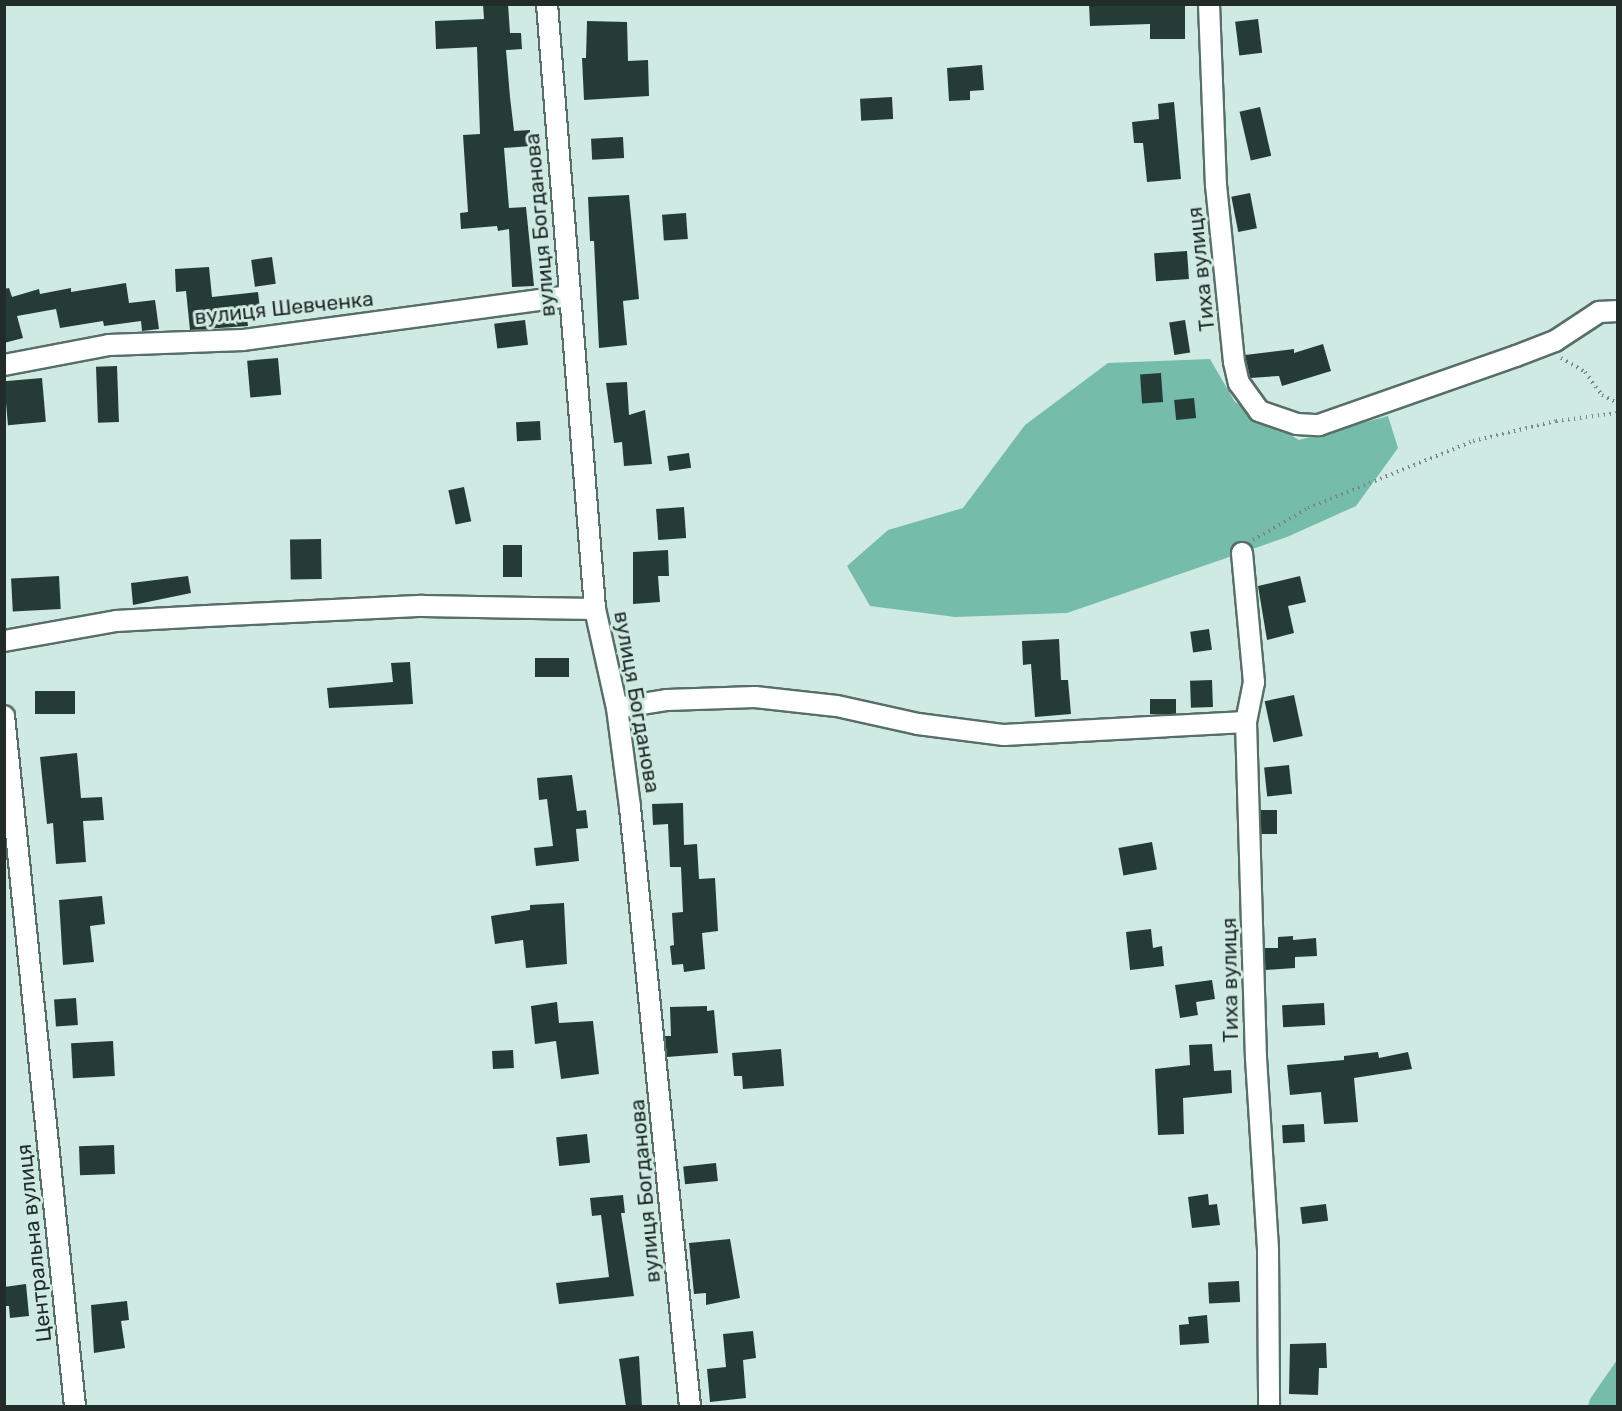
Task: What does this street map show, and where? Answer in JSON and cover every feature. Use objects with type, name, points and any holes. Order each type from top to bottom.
[{"type":"street","name":"вулиця Богданова","points":[[547,4],[569,296],[590,497],[596,609],[617,708],[645,937],[690,1407]]},
{"type":"street","name":"Тиха вулиця","points":[[1209,4],[1216,185],[1239,383],[1259,411],[1297,424],[1319,425],[1365,411],[1555,341],[1599,312],[1617,311]]},
{"type":"street","name":"вулиця Шевченка","points":[[4,365],[109,345],[243,340],[569,296]]},
{"type":"street","name":"Тиха вулиця","points":[[1242,552],[1254,682],[1246,722],[1256,1058],[1268,1251],[1269,1407]]},
{"type":"street","points":[[4,641],[116,621],[195,616],[423,606],[596,609]]},
{"type":"street","points":[[617,708],[667,700],[755,698],[837,706],[918,724],[1004,735],[1246,722]]},
{"type":"street","name":"Центральна вулиця","points":[[4,716],[75,1407]]},
{"type":"path","points":[[1554,354],[1585,372],[1602,395],[1617,403]]},
{"type":"path","points":[[1242,552],[1258,534],[1288,518],[1409,464],[1473,441],[1556,421],[1617,413]]},
{"type":"green space","points":[[1210,359],[1235,402],[1299,440],[1388,416],[1398,448],[1356,506],[1287,537],[1067,613],[955,617],[870,606],[847,566],[888,530],[963,508],[1025,425],[1108,363]]},
{"type":"green space","points":[[1617,1360],[1617,1406],[1588,1406],[1590,1399]]},
{"type":"building","points":[[483,4],[508,4],[510,33],[521,33],[522,49],[506,50],[510,97],[514,131],[530,130],[531,146],[504,148],[509,208],[526,207],[534,286],[512,287],[509,229],[498,231],[497,226],[461,229],[460,213],[468,212],[463,135],[480,134],[477,47],[436,49],[435,21],[484,19]]},
{"type":"building","points":[[1089,4],[1185,4],[1185,39],[1150,39],[1150,24],[1090,26]]},
{"type":"building","points":[[1258,19],[1262,53],[1239,56],[1235,22]]},
{"type":"building","points":[[587,21],[627,22],[628,61],[648,60],[649,96],[584,100],[582,58],[586,58]]},
{"type":"building","points":[[982,65],[984,90],[970,91],[970,100],[949,101],[947,68]]},
{"type":"building","points":[[892,97],[893,119],[861,121],[860,99]]},
{"type":"building","points":[[1174,102],[1181,179],[1147,182],[1143,143],[1134,143],[1132,122],[1159,119],[1158,104]]},
{"type":"building","points":[[1260,107],[1271,156],[1251,160],[1240,112]]},
{"type":"building","points":[[623,137],[624,158],[592,160],[591,139]]},
{"type":"building","points":[[1250,193],[1257,228],[1238,232],[1231,197]]},
{"type":"building","points":[[629,195],[639,299],[623,301],[627,345],[599,348],[594,241],[590,241],[588,197]]},
{"type":"building","points":[[686,213],[688,239],[664,241],[662,215]]},
{"type":"building","points":[[1187,251],[1189,279],[1156,281],[1154,253]]},
{"type":"building","points":[[272,257],[276,284],[255,287],[251,260]]},
{"type":"building","points":[[209,267],[212,297],[258,292],[261,317],[247,319],[248,326],[190,330],[186,291],[176,292],[175,269]]},
{"type":"building","points":[[126,283],[129,303],[155,300],[159,329],[142,331],[141,321],[104,326],[103,321],[60,328],[56,309],[17,316],[23,338],[4,343],[4,289],[9,288],[12,297],[39,289],[40,294],[71,288],[71,292]]},
{"type":"building","points":[[525,320],[528,345],[497,349],[494,324]]},
{"type":"building","points":[[1185,320],[1190,353],[1174,355],[1169,323]]},
{"type":"building","points":[[1323,344],[1331,371],[1282,386],[1279,376],[1250,378],[1245,355],[1294,349],[1294,353]]},
{"type":"building","points":[[278,358],[281,395],[250,398],[247,361]]},
{"type":"building","points":[[117,366],[119,422],[98,423],[96,367]]},
{"type":"building","points":[[1161,373],[1163,402],[1142,403],[1140,374]]},
{"type":"building","points":[[42,378],[46,422],[8,425],[4,381]]},
{"type":"building","points":[[627,382],[629,415],[645,410],[652,464],[624,466],[622,442],[614,443],[606,383]]},
{"type":"building","points":[[1194,398],[1196,418],[1176,420],[1174,400]]},
{"type":"building","points":[[540,421],[541,440],[517,441],[516,422]]},
{"type":"building","points":[[689,453],[691,468],[669,471],[667,456]]},
{"type":"building","points":[[464,487],[471,521],[456,525],[448,490]]},
{"type":"building","points":[[684,507],[686,538],[658,540],[656,509]]},
{"type":"building","points":[[321,539],[322,579],[291,580],[290,540]]},
{"type":"building","points":[[503,545],[522,545],[522,577],[503,577]]},
{"type":"building","points":[[668,550],[669,576],[658,576],[660,602],[633,604],[633,552]]},
{"type":"building","points":[[59,576],[61,609],[13,611],[11,579]]},
{"type":"building","points":[[188,576],[191,593],[133,605],[131,583]]},
{"type":"building","points":[[1300,576],[1306,602],[1288,606],[1294,633],[1267,640],[1258,586]]},
{"type":"building","points":[[1209,629],[1212,650],[1193,652],[1190,632]]},
{"type":"building","points":[[1059,639],[1061,680],[1068,680],[1071,714],[1035,717],[1031,664],[1023,665],[1022,641]]},
{"type":"building","points":[[535,658],[569,658],[569,677],[535,677]]},
{"type":"building","points":[[410,662],[413,704],[329,708],[327,688],[393,682],[391,663]]},
{"type":"building","points":[[1212,680],[1213,707],[1191,708],[1190,681]]},
{"type":"building","points":[[35,691],[75,691],[75,714],[35,714]]},
{"type":"building","points":[[1294,695],[1303,736],[1273,742],[1265,701]]},
{"type":"building","points":[[1150,699],[1176,699],[1176,714],[1150,714]]},
{"type":"building","points":[[77,753],[81,798],[102,797],[104,820],[83,821],[86,862],[56,864],[53,823],[47,824],[40,757]]},
{"type":"building","points":[[1289,765],[1292,794],[1267,796],[1264,768]]},
{"type":"building","points":[[572,775],[577,811],[586,810],[588,828],[576,829],[579,861],[536,866],[534,848],[553,846],[547,799],[539,800],[537,778]]},
{"type":"building","points":[[683,803],[684,845],[697,844],[699,879],[715,878],[718,931],[702,933],[705,969],[684,972],[683,964],[672,965],[670,946],[674,945],[672,913],[683,912],[681,867],[670,867],[668,824],[653,825],[652,804]]},
{"type":"building","points":[[1261,810],[1277,810],[1277,834],[1261,834]]},
{"type":"building","points":[[1152,842],[1157,870],[1123,875],[1119,848]]},
{"type":"building","points":[[102,896],[105,924],[90,926],[94,962],[63,965],[59,900]]},
{"type":"building","points":[[564,903],[567,964],[526,968],[523,940],[495,944],[491,916],[530,910],[530,905]]},
{"type":"building","points":[[1151,929],[1153,948],[1162,946],[1164,966],[1130,970],[1126,932]]},
{"type":"building","points":[[1293,936],[1293,940],[1316,938],[1317,956],[1295,957],[1295,968],[1265,970],[1265,948],[1278,948],[1278,937]]},
{"type":"building","points":[[1212,980],[1215,999],[1196,1002],[1198,1015],[1180,1018],[1175,985]]},
{"type":"building","points":[[76,998],[78,1025],[56,1026],[54,1000]]},
{"type":"building","points":[[557,1002],[559,1023],[593,1021],[599,1074],[561,1079],[556,1041],[535,1044],[531,1006]]},
{"type":"building","points":[[1324,1003],[1325,1025],[1283,1027],[1282,1005]]},
{"type":"building","points":[[707,1006],[707,1011],[714,1010],[718,1053],[667,1057],[665,1036],[671,1036],[670,1007]]},
{"type":"building","points":[[113,1041],[115,1076],[73,1078],[71,1043]]},
{"type":"building","points":[[1212,1044],[1214,1071],[1231,1070],[1232,1093],[1183,1098],[1184,1134],[1158,1135],[1155,1069],[1190,1065],[1189,1045]]},
{"type":"building","points":[[781,1049],[784,1086],[743,1089],[742,1076],[734,1076],[732,1053]]},
{"type":"building","points":[[513,1050],[514,1068],[493,1069],[492,1051]]},
{"type":"building","points":[[1378,1052],[1379,1058],[1408,1052],[1412,1069],[1354,1078],[1358,1122],[1324,1124],[1321,1092],[1290,1095],[1287,1065],[1344,1060],[1344,1056]]},
{"type":"building","points":[[1304,1124],[1305,1142],[1283,1143],[1282,1125]]},
{"type":"building","points":[[587,1134],[590,1163],[559,1166],[556,1137]]},
{"type":"building","points":[[114,1145],[115,1174],[80,1175],[79,1146]]},
{"type":"building","points":[[716,1163],[718,1181],[685,1184],[683,1166]]},
{"type":"building","points":[[1208,1194],[1209,1205],[1217,1204],[1220,1225],[1192,1228],[1188,1197]]},
{"type":"building","points":[[623,1195],[625,1213],[621,1213],[634,1296],[559,1304],[556,1283],[609,1277],[601,1215],[592,1216],[590,1198]]},
{"type":"building","points":[[1326,1204],[1328,1221],[1302,1224],[1300,1207]]},
{"type":"building","points":[[730,1239],[740,1298],[706,1305],[706,1293],[694,1294],[689,1243]]},
{"type":"building","points":[[1239,1281],[1240,1302],[1209,1304],[1208,1283]]},
{"type":"building","points":[[26,1284],[29,1316],[10,1318],[9,1306],[4,1306],[4,1287]]},
{"type":"building","points":[[127,1301],[129,1320],[121,1321],[125,1348],[94,1353],[91,1305]]},
{"type":"building","points":[[1207,1315],[1209,1343],[1180,1345],[1179,1325],[1189,1324],[1188,1317]]},
{"type":"building","points":[[753,1331],[756,1358],[743,1360],[746,1398],[710,1402],[707,1369],[726,1367],[723,1334]]},
{"type":"building","points":[[1326,1343],[1327,1368],[1319,1368],[1318,1395],[1289,1394],[1290,1344]]},
{"type":"building","points":[[639,1356],[642,1407],[626,1407],[619,1359]]}]
